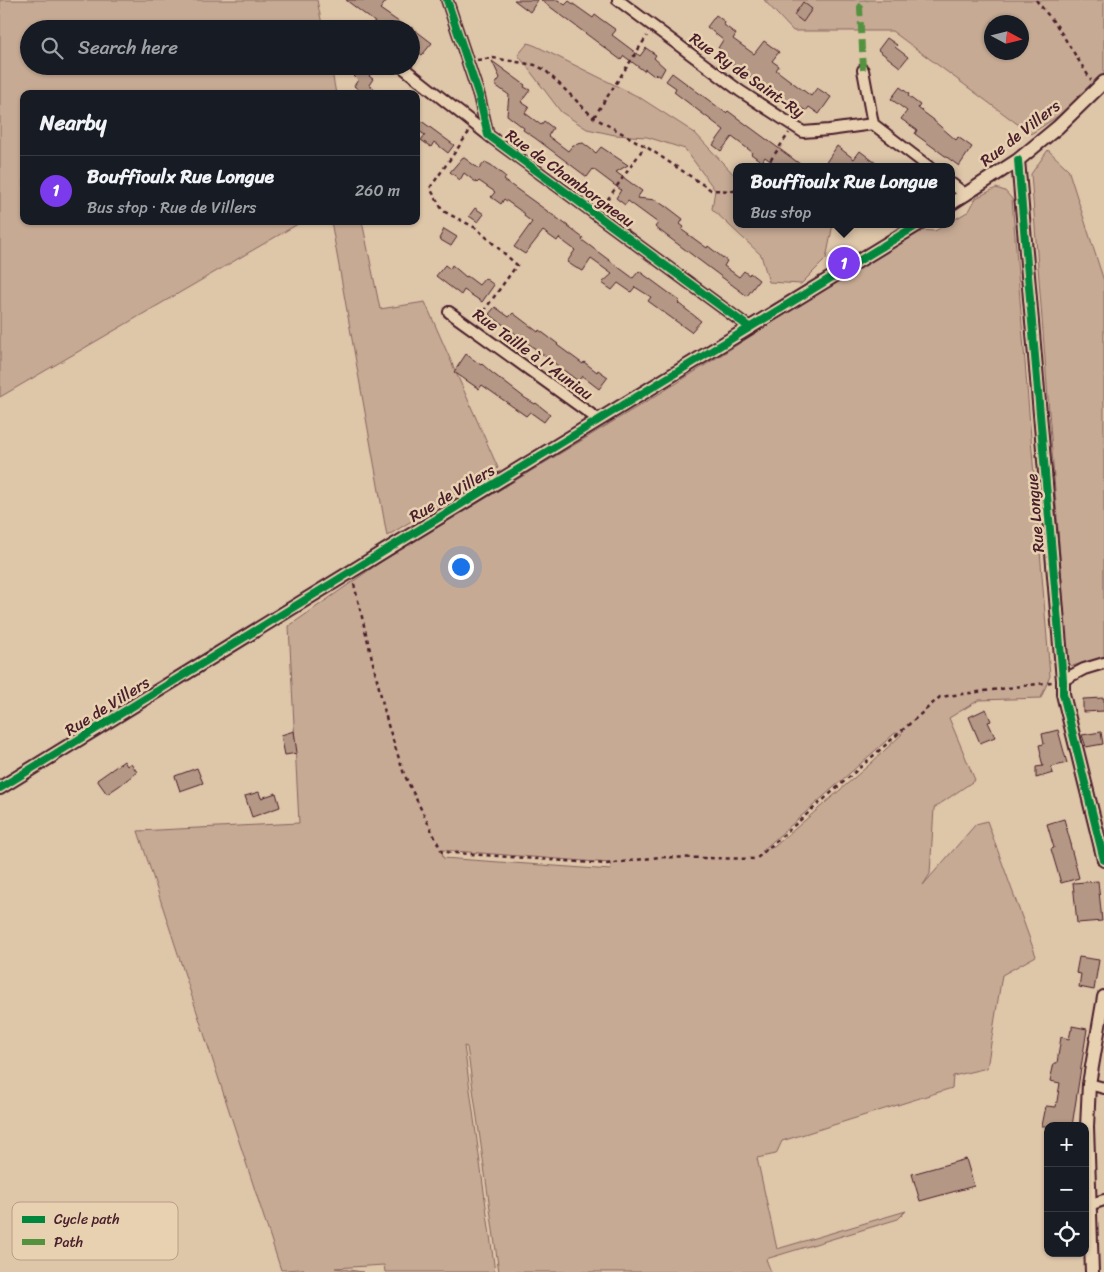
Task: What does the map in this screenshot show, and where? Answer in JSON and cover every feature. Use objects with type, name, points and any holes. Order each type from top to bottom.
[{"type":"street","name":"Rue de Chamborgneau","points":[[446,0],[479,96],[488,135]]},
{"type":"street","name":"Rue Ry de Saint-Ry","points":[[618,0],[740,91],[803,132],[873,124]]},
{"type":"street","points":[[863,70],[873,124],[925,163]]},
{"type":"street","name":"Rue de Chamborgneau","points":[[412,75],[488,135],[749,327]]},
{"type":"street","name":"Rue de Villers","points":[[955,202],[1018,160],[1058,127],[1100,86]]},
{"type":"street","name":"Rue Longue","points":[[1018,160],[1063,694],[1104,860]]},
{"type":"street","points":[[955,186],[966,194]]},
{"type":"street","name":"Rue de Villers","points":[[0,788],[912,228]]},
{"type":"street","name":"Rue Taille à l'Auniau","points":[[449,312],[599,420]]},
{"type":"street","points":[[1063,680],[1084,669],[1104,663]]},
{"type":"street","points":[[1088,1167],[1087,1127],[1090,1084],[1104,997]]},
{"type":"street","points":[[1090,1084],[1104,1088]]},
{"type":"street","points":[[1092,1272],[1089,1205],[1104,1200]]},
{"type":"path","points":[[1036,0],[1100,86]]},
{"type":"path","points":[[594,117],[654,26]]},
{"type":"path","points":[[468,61],[493,58],[535,65],[545,70],[594,117],[645,146],[710,190],[733,191]]},
{"type":"path","points":[[471,328],[517,265],[476,228],[443,211],[430,188],[474,124]]},
{"type":"path","points":[[769,163],[794,126]]},
{"type":"path","points":[[597,215],[645,146]]},
{"type":"path","points":[[351,572],[388,726],[404,774],[442,852],[607,864],[659,857],[756,859],[940,697],[1063,680]]},
{"type":"shaded area","points":[[0,0],[317,0],[321,20],[20,20],[20,75],[333,75],[335,90],[20,90],[20,225],[296,225],[0,397]]},
{"type":"shaded area","points":[[764,0],[1104,0],[1104,80],[1097,90],[1031,134],[892,31],[793,31]]},
{"type":"shaded area","points":[[528,43],[536,46],[639,97],[695,133],[733,174],[733,228],[832,228],[826,259],[801,284],[769,282],[761,255],[712,209],[715,190],[685,149],[647,137],[615,135],[587,129],[561,112],[518,55]]},
{"type":"shaded area","points":[[1048,150],[1068,169],[1104,281],[1104,657],[1072,666],[1068,662],[1031,174]]},
{"type":"shaded area","points":[[996,188],[1005,191],[1012,199],[1050,676],[1041,698],[979,700],[949,718],[975,780],[934,808],[930,874],[923,885],[976,824],[987,821],[1036,956],[1002,975],[987,1068],[953,1076],[952,1088],[782,1141],[776,1154],[757,1158],[777,1249],[906,1211],[898,1219],[766,1259],[771,1272],[499,1272],[467,1047],[464,1046],[495,1272],[385,1272],[384,1265],[335,1268],[363,1272],[298,1272],[304,1269],[281,1270],[138,831],[299,823],[289,626],[385,559],[677,383],[918,230],[935,231],[940,228],[955,228],[955,219],[969,211],[976,198]],"holes":[[[895,733],[902,734],[774,847],[762,851]],[[442,850],[610,863],[611,870],[443,858]]]},
{"type":"shaded area","points":[[332,225],[363,225],[380,309],[425,302],[498,468],[387,536]]},
{"type":"building","points":[[346,0],[387,0],[380,9],[396,20],[372,20]]},
{"type":"building","points":[[514,0],[538,0],[530,12]]},
{"type":"building","points":[[541,0],[558,0],[565,5],[569,1],[593,18],[595,15],[616,30],[612,35],[640,56],[646,48],[656,55],[654,58],[665,68],[660,77],[656,74],[654,76],[645,69],[644,71],[624,56],[621,60]]},
{"type":"building","points":[[803,2],[812,9],[803,22],[794,15]]},
{"type":"building","points":[[716,15],[725,22],[724,25],[736,34],[733,39],[754,54],[764,41],[779,52],[772,61],[779,66],[776,70],[811,96],[817,88],[831,97],[819,114],[809,107],[806,111],[797,105],[794,108],[725,59],[727,55],[718,48],[723,40],[707,27]]},
{"type":"building","points":[[420,34],[432,43],[422,55],[420,54]]},
{"type":"building","points":[[887,38],[897,45],[895,47],[908,57],[900,67],[878,50]]},
{"type":"building","points":[[492,61],[530,90],[521,102],[529,107],[525,113],[541,125],[544,121],[553,128],[548,136],[568,151],[573,145],[583,143],[596,153],[601,147],[628,165],[616,172],[642,191],[637,198],[656,200],[666,206],[683,219],[680,224],[684,227],[682,230],[707,248],[708,246],[727,261],[724,266],[739,277],[744,271],[759,280],[747,296],[655,227],[658,223],[628,201],[625,205],[616,198],[621,190],[593,169],[587,177],[523,130],[524,128],[507,115],[509,95],[495,85],[500,78]]},
{"type":"building","points":[[672,73],[799,163],[773,163],[765,157],[762,162],[732,137],[721,151],[713,145],[724,130],[674,92],[676,88],[666,81]]},
{"type":"building","points":[[370,75],[373,79],[369,85],[376,90],[359,90],[354,86],[358,80],[354,76]]},
{"type":"building","points":[[900,87],[920,105],[918,108],[956,140],[958,137],[972,147],[959,166],[915,134],[917,130],[901,119],[907,111],[891,99]]},
{"type":"building","points":[[420,120],[454,145],[448,153],[434,142],[431,147],[421,140],[425,135],[420,132]]},
{"type":"building","points":[[837,146],[854,159],[860,151],[876,163],[826,163]]},
{"type":"building","points":[[463,157],[479,169],[485,162],[491,165],[506,177],[504,180],[568,226],[583,238],[582,240],[633,278],[639,271],[680,301],[678,303],[701,321],[691,332],[648,301],[651,297],[635,287],[631,292],[618,283],[612,290],[602,283],[612,274],[591,259],[583,271],[576,268],[567,262],[575,250],[559,238],[557,241],[543,231],[525,254],[514,247],[532,222],[524,216],[525,214],[504,199],[501,204],[491,197],[495,192],[479,181],[477,183],[464,173],[460,180],[450,172]]},
{"type":"building","points":[[475,208],[484,214],[478,222],[469,216]]},
{"type":"building","points":[[444,229],[457,237],[451,246],[439,239]]},
{"type":"building","points":[[445,265],[450,269],[452,265],[479,285],[485,278],[494,285],[482,302],[464,290],[461,295],[436,276]]},
{"type":"building","points":[[495,307],[509,317],[513,313],[538,332],[539,330],[583,364],[584,362],[597,372],[598,370],[608,377],[599,389],[582,376],[578,381],[489,314]]},
{"type":"building","points":[[466,354],[482,364],[525,398],[536,403],[550,414],[544,422],[530,412],[526,416],[482,385],[479,389],[454,372]]},
{"type":"building","points":[[1104,698],[1104,711],[1083,712],[1083,699]]},
{"type":"building","points":[[986,709],[991,721],[988,722],[995,737],[980,743],[969,717]]},
{"type":"building","points":[[1058,730],[1067,763],[1051,767],[1053,773],[1036,778],[1036,767],[1043,766],[1039,745],[1044,744],[1042,734]]},
{"type":"building","points":[[294,731],[297,753],[285,755],[281,735]]},
{"type":"building","points":[[1101,732],[1103,744],[1086,747],[1082,735]]},
{"type":"building","points":[[124,761],[127,766],[131,763],[137,772],[107,794],[97,780]]},
{"type":"building","points":[[197,768],[203,783],[180,791],[175,776]]},
{"type":"building","points":[[259,792],[261,798],[276,793],[280,807],[252,817],[245,796]]},
{"type":"building","points":[[1064,819],[1079,878],[1061,883],[1051,849],[1054,848],[1047,824]]},
{"type":"building","points":[[1098,881],[1102,921],[1077,923],[1073,883]]},
{"type":"building","points":[[1079,957],[1099,960],[1094,990],[1079,987],[1081,974],[1076,973]]},
{"type":"building","points":[[1072,1026],[1087,1029],[1073,1122],[1044,1122],[1044,1126],[1042,1126],[1046,1106],[1056,1107],[1060,1083],[1050,1081],[1054,1063],[1057,1063],[1061,1037],[1069,1039]]},
{"type":"building","points":[[966,1159],[974,1186],[920,1201],[912,1174]]},
{"type":"marked path","points":[[863,70],[860,7],[866,0]]},
{"type":"cycle path","points":[[447,0],[479,96],[488,135],[749,327]]},
{"type":"cycle path","points":[[1018,160],[1063,694],[1104,860]]},
{"type":"cycle path","points":[[0,788],[912,228]]},
{"type":"place","name":"Bouffioulx Rue Longue","points":[[844,263]]}]
